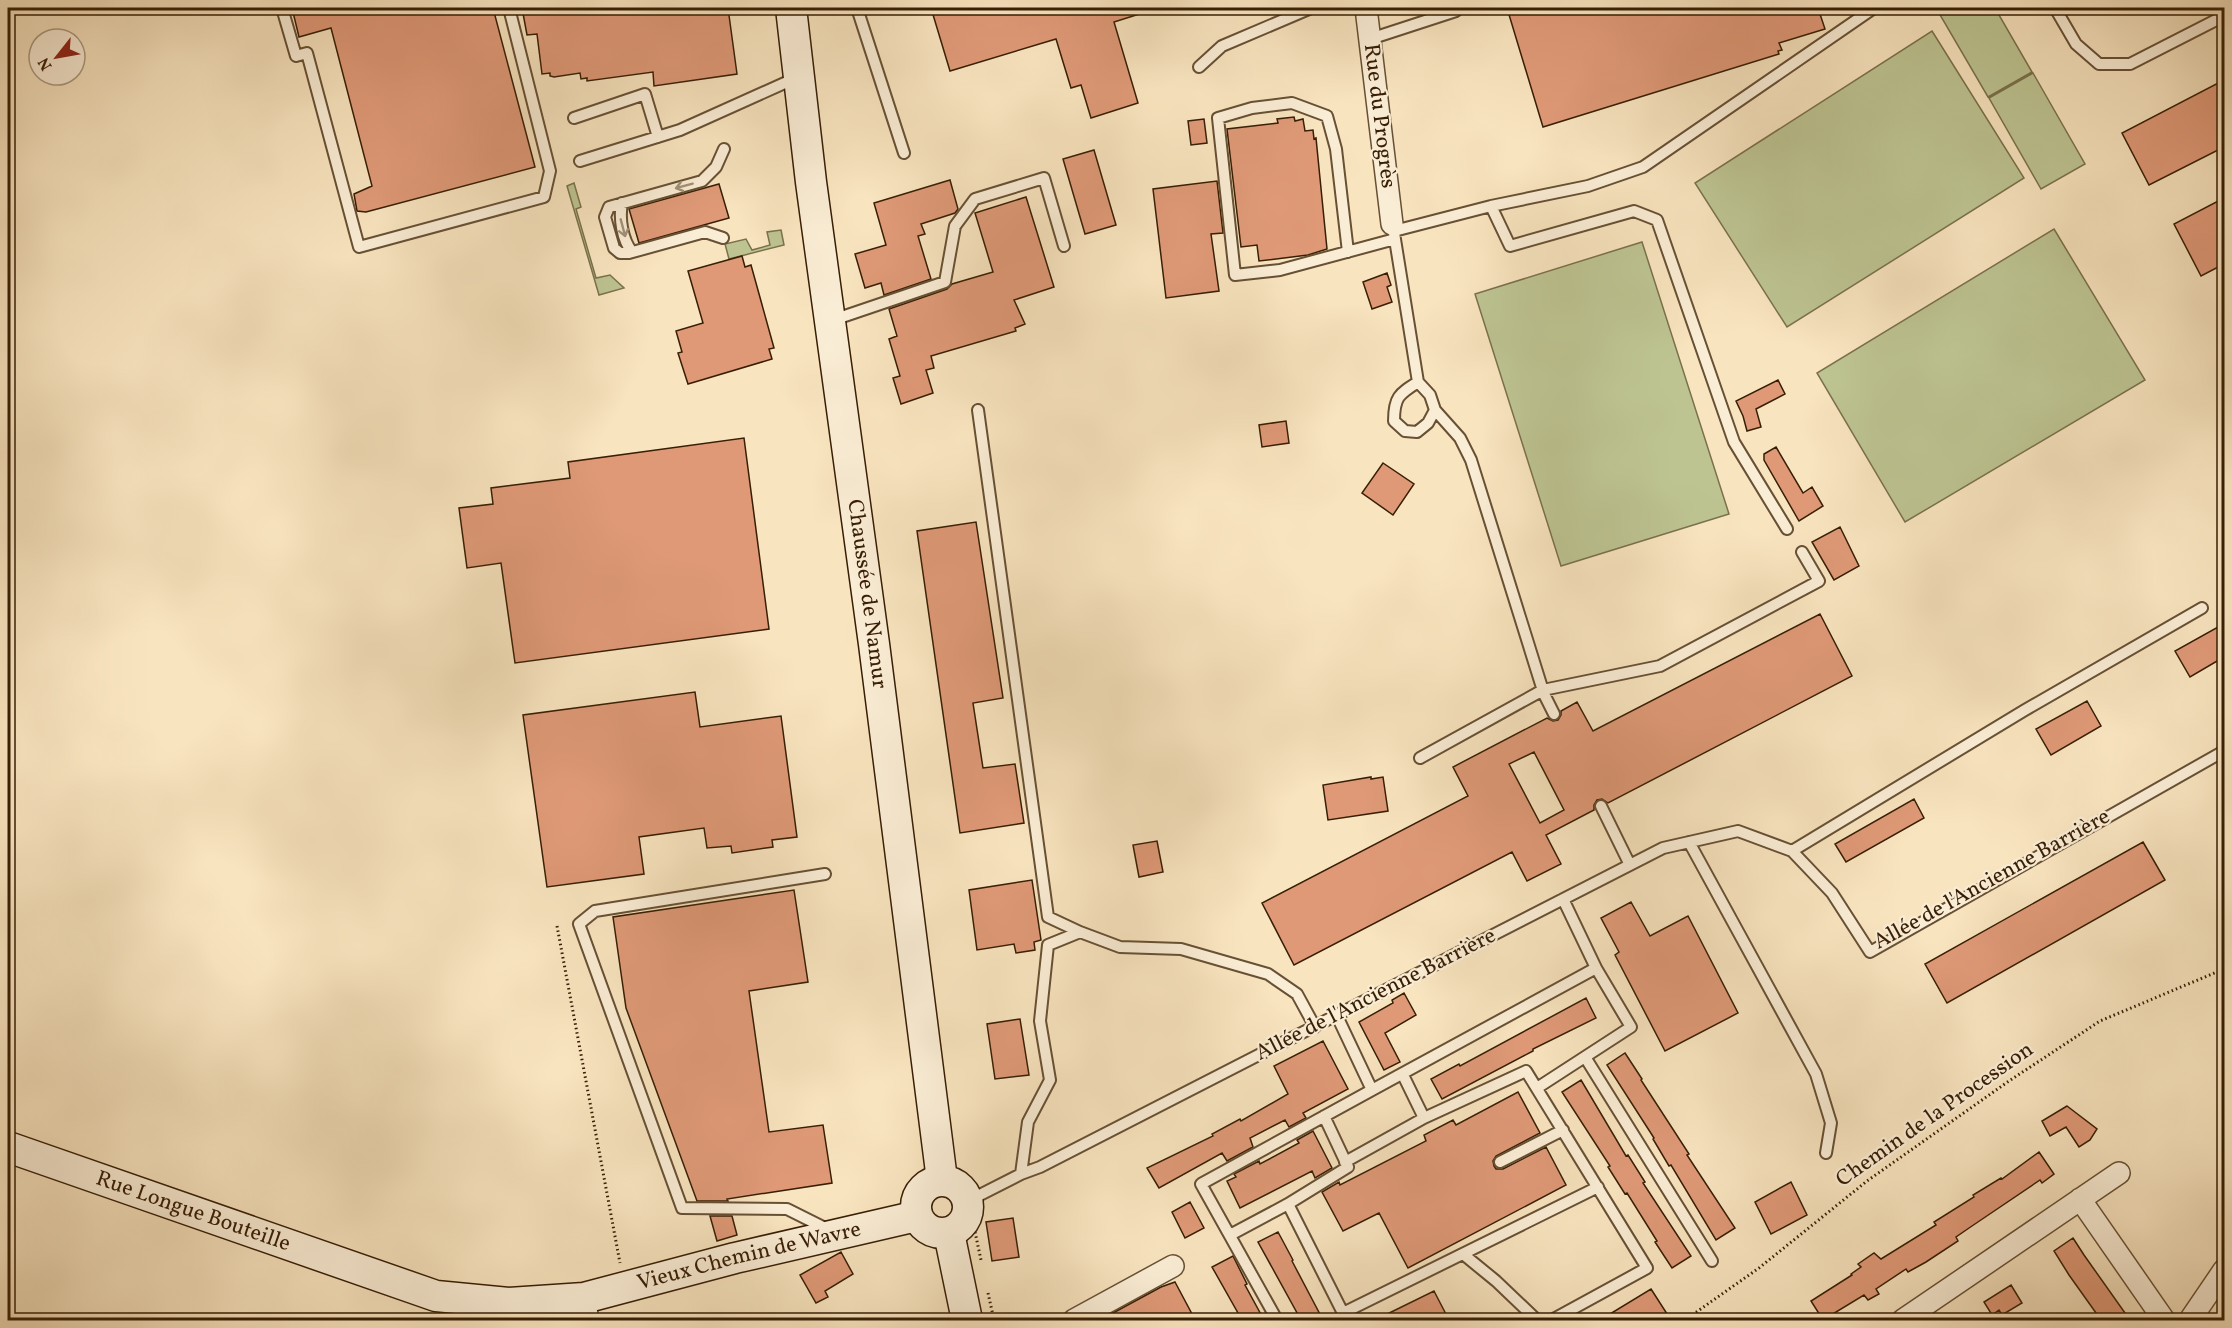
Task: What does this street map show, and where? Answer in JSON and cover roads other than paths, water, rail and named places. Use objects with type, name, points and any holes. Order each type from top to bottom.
[{"type":"main road","name":"Chaussée de Namur","points":[[791,8],[942,1180]]},
{"type":"main road","name":"Rue Longue Bouteille","points":[[8,1147],[436,1296],[586,1309]]},
{"type":"main road","points":[[942,1180],[954,1183],[963,1191],[968,1202],[968,1215],[961,1226],[949,1233],[936,1233],[924,1227],[917,1216],[916,1203],[920,1192],[930,1183],[942,1180]]},
{"type":"main road","name":"Vieux Chemin de Wavre","points":[[586,1309],[625,1287],[735,1258],[917,1216]]},
{"type":"main road","points":[[949,1233],[967,1320]]},
{"type":"street","name":"Rue du Progrès","points":[[1366,8],[1393,231]]},
{"type":"street","points":[[1903,1320],[2119,1173]]},
{"type":"street","points":[[2080,1199],[2164,1320]]},
{"type":"street","points":[[1074,1320],[1173,1266]]},
{"type":"street","points":[[2190,1320],[2224,1270]]},
{"type":"lane","points":[[282,8],[296,56],[307,53],[359,247],[544,197],[550,171],[509,8]]},
{"type":"lane","points":[[857,8],[904,153]]},
{"type":"lane","points":[[1199,68],[1221,46],[1308,8]]},
{"type":"lane","points":[[1348,252],[1336,149],[1327,116],[1292,103],[1252,108],[1218,118],[1235,275],[1280,270],[1348,252],[1393,231],[1491,206],[1588,186],[1643,167],[1874,8]]},
{"type":"lane","points":[[2055,8],[2076,44],[2099,64],[2130,64],[2224,16]]},
{"type":"lane","points":[[1370,39],[1456,11]]},
{"type":"lane","points":[[580,161],[680,130],[799,76]]},
{"type":"lane","points":[[574,117],[645,94],[658,137]]},
{"type":"lane","points":[[723,238],[705,232],[632,252],[620,253],[614,248],[605,217],[609,207],[702,181],[717,167],[724,149]]},
{"type":"lane","points":[[830,321],[945,282],[956,226],[975,200],[1044,178],[1064,246]]},
{"type":"lane","points":[[1491,206],[1510,246],[1634,212],[1657,220],[1734,442],[1788,529]]},
{"type":"lane","points":[[1393,231],[1418,382],[1430,395],[1435,410],[1460,438],[1471,460],[1543,690],[1554,714]]},
{"type":"lane","points":[[1418,382],[1400,394],[1394,407],[1394,421],[1405,431],[1418,432],[1428,423],[1435,410]]},
{"type":"lane","points":[[978,411],[1048,917],[1120,947],[1181,949],[1268,974],[1297,994],[1315,1027]]},
{"type":"lane","points":[[1420,758],[1543,690],[1660,666],[1710,640],[1819,581],[1802,552]]},
{"type":"lane","points":[[1792,851],[2025,710],[2202,608]]},
{"type":"lane","name":"Allée de l'Ancienne Barrière","points":[[968,1202],[1337,1016],[1662,848],[1738,831],[1792,851],[1832,893],[1870,952],[2224,752]]},
{"type":"lane","points":[[1601,806],[1630,865]]},
{"type":"lane","points":[[1689,842],[1816,1074],[1831,1122],[1826,1153]]},
{"type":"lane","points":[[825,874],[595,911],[579,924],[682,1208],[788,1209],[837,1234]]},
{"type":"lane","points":[[1537,1088],[1631,1027],[1596,968],[1563,899]]},
{"type":"lane","points":[[1021,1174],[1028,1122],[1050,1080],[1040,1021],[1048,945],[1080,932]]},
{"type":"lane","points":[[1277,1320],[1201,1184],[1596,968]]},
{"type":"lane","points":[[1337,1016],[1372,1090]]},
{"type":"lane","points":[[1585,1057],[1713,1261]]},
{"type":"lane","points":[[1346,1162],[1424,1118],[1526,1071],[1647,1268],[1552,1320]]},
{"type":"lane","points":[[1403,1075],[1424,1118]]},
{"type":"lane","points":[[1230,1235],[1288,1204],[1348,1167],[1324,1116]]},
{"type":"lane","points":[[1500,1162],[1563,1130]]},
{"type":"lane","points":[[1288,1204],[1343,1312],[1598,1187]]},
{"type":"lane","points":[[1463,1254],[1538,1320]]}]
